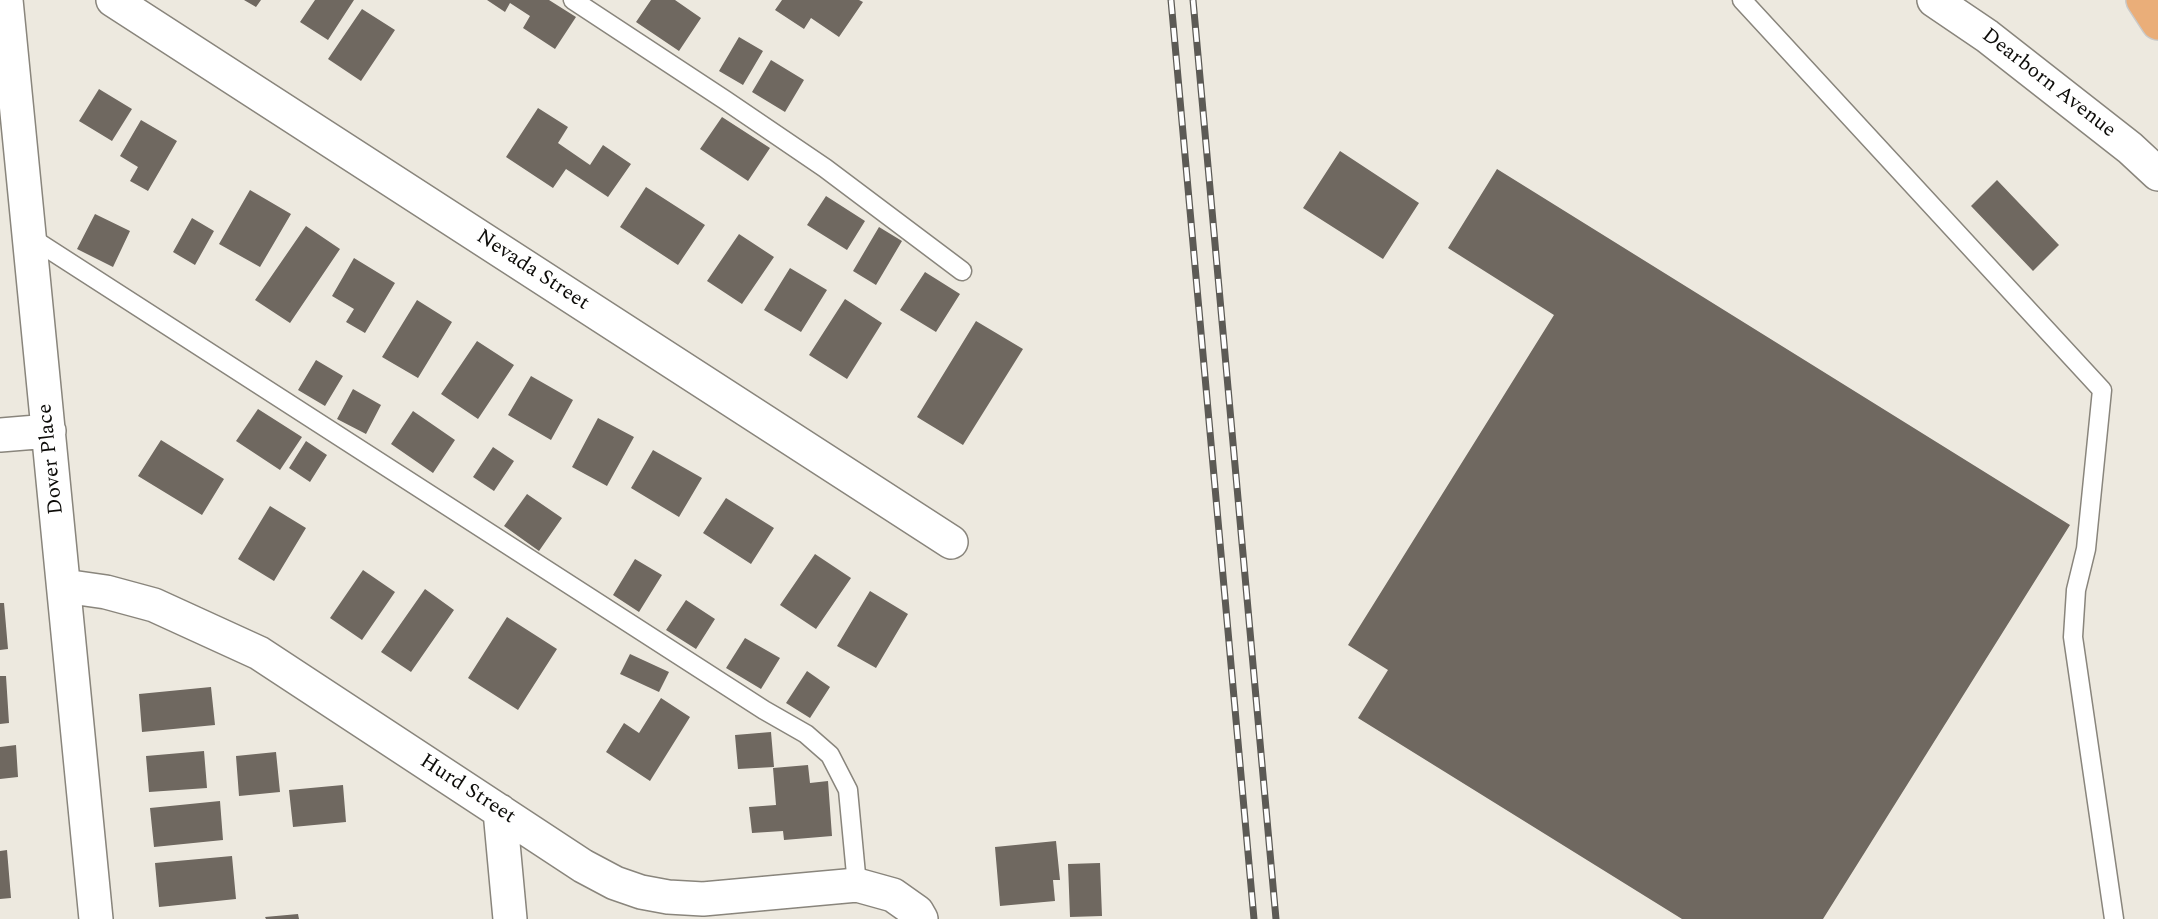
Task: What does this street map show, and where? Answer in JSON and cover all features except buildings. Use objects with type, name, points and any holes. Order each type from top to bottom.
[{"type":"highway","points":[[2143,0],[2158,23]]},
{"type":"street","name":"Dover Place","points":[[6,0],[96,919]]},
{"type":"street","name":"Nevada Street","points":[[113,0],[951,542]]},
{"type":"street","name":"Dearborn Avenue","points":[[1934,0],[1987,36],[2130,148],[2158,174]]},
{"type":"street","points":[[0,435],[49,431]]},
{"type":"street","name":"Hurd Street","points":[[64,586],[106,592],[154,605],[259,653],[584,867],[615,883],[641,892],[668,897],[703,898],[857,885],[893,895],[917,912],[921,919]]},
{"type":"street","points":[[500,811],[510,919]]},
{"type":"lane","points":[[573,0],[825,168],[962,271]]},
{"type":"lane","points":[[1742,0],[2102,390],[2086,549],[2076,590],[2073,637],[2114,919]]},
{"type":"lane","points":[[30,237],[744,697],[806,734],[831,755],[848,790],[857,885]]},
{"type":"railway","points":[[1171,0],[1254,919]]},
{"type":"railway","points":[[1193,0],[1276,919]]}]
